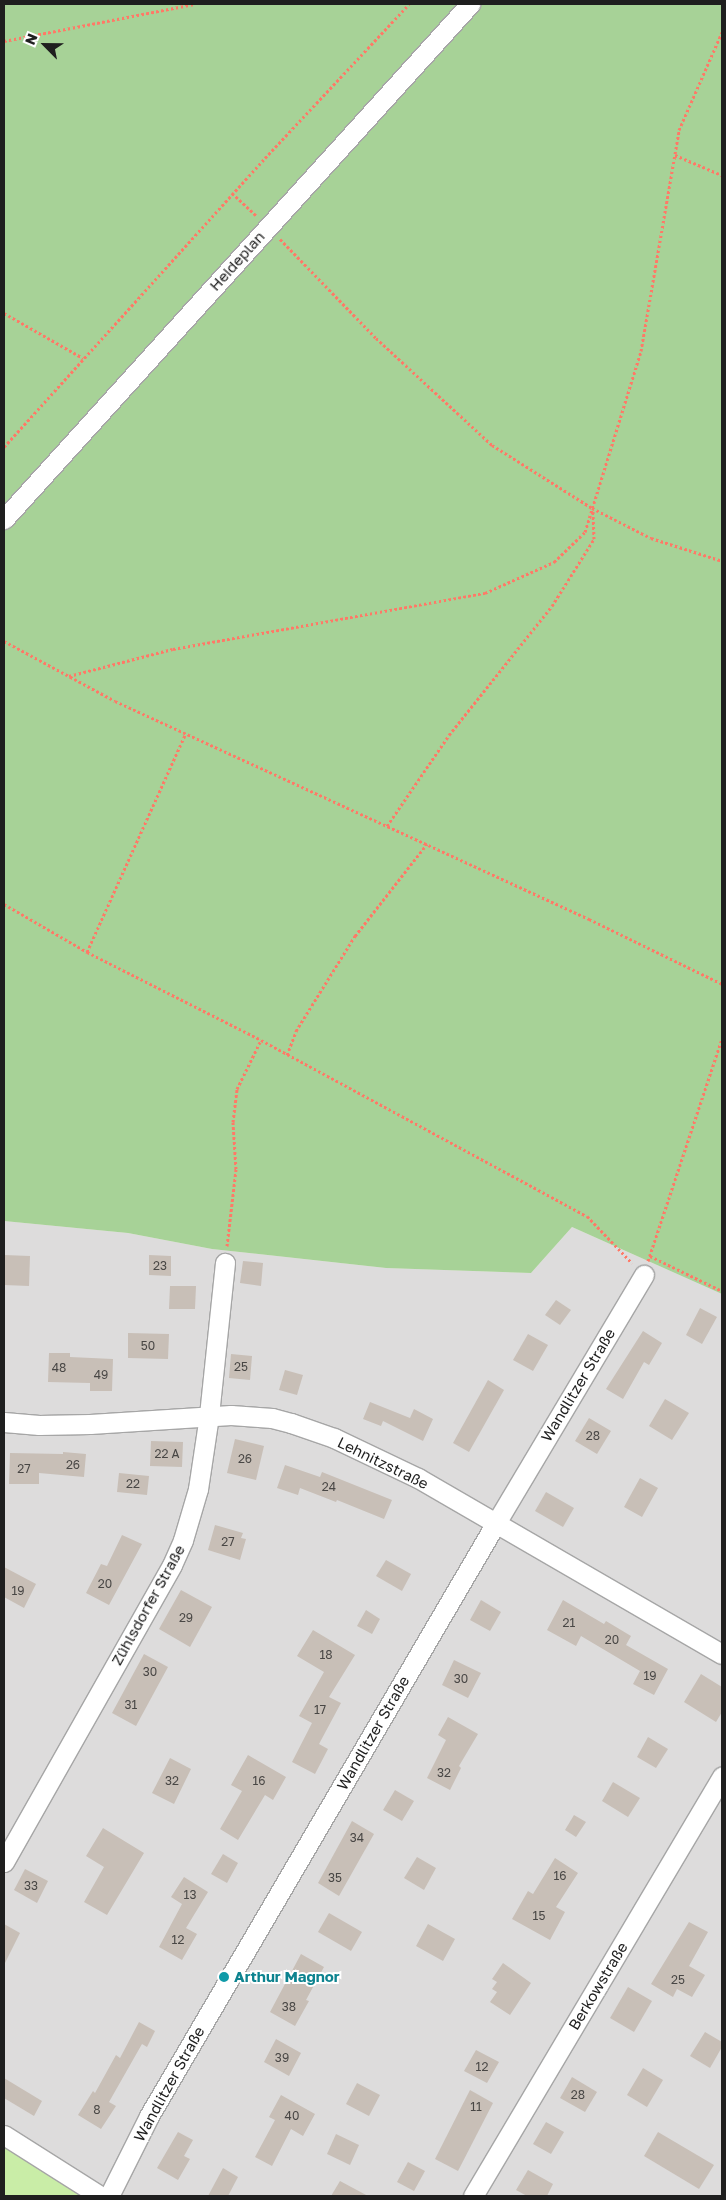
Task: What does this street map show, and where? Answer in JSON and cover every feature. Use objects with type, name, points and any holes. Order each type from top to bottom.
[{"type":"street","name":"Heideplan","points":[[4,518],[470,4]]},
{"type":"street","name":"Zühlsdorfer Straße","points":[[4,1862],[179,1548],[198,1489],[225,1263]]},
{"type":"street","name":"Wandlitzer Straße","points":[[109,2196],[154,2108],[496,1523],[644,1275]]},
{"type":"street","name":"Lehnitzstraße","points":[[4,1422],[39,1425],[90,1424],[208,1415],[246,1415],[272,1418],[334,1438],[418,1478],[722,1654]]},
{"type":"street","name":"Berkowstraße","points":[[473,2196],[722,1776]]},
{"type":"street","points":[[4,2135],[100,2196]]},
{"type":"path","points":[[4,41],[194,4]]},
{"type":"path","points":[[4,447],[232,194],[409,4]]},
{"type":"path","points":[[70,676],[173,649],[485,593],[554,562],[585,532],[641,351],[679,130],[722,32]]},
{"type":"path","points":[[675,155],[722,175]]},
{"type":"path","points":[[232,194],[268,227],[376,338],[492,445],[592,508],[651,538],[722,562]]},
{"type":"path","points":[[4,313],[83,358]]},
{"type":"path","points":[[387,826],[449,735],[552,606],[594,539],[592,508]]},
{"type":"path","points":[[4,640],[115,700],[427,844],[722,984]]},
{"type":"path","points":[[87,952],[186,733]]},
{"type":"path","points":[[287,1055],[296,1031],[355,936],[427,844]]},
{"type":"path","points":[[4,904],[87,952],[261,1040],[587,1216],[644,1275],[722,1038]]},
{"type":"path","points":[[225,1263],[236,1169],[232,1122],[237,1089],[261,1040]]},
{"type":"path","points":[[650,1256],[722,1291]]},
{"type":"shaded area","points":[[4,1221],[128,1233],[212,1249],[386,1268],[531,1273],[572,1227],[722,1294],[722,2196],[4,2196]]},
{"type":"green space","points":[[4,4],[722,4],[722,1294],[572,1227],[531,1273],[386,1268],[212,1249],[128,1233],[4,1221]]},
{"type":"green space","points":[[4,2135],[99,2196],[4,2196]]},
{"type":"building","points":[[4,1255],[30,1256],[29,1286],[4,1285]]},
{"type":"building","points":[[149,1255],[171,1256],[171,1276],[149,1275]]},
{"type":"building","points":[[243,1261],[263,1263],[261,1286],[240,1283]]},
{"type":"building","points":[[170,1286],[196,1286],[195,1309],[169,1309]]},
{"type":"building","points":[[556,1300],[571,1310],[560,1325],[545,1315]]},
{"type":"building","points":[[700,1308],[717,1317],[702,1344],[686,1335]]},
{"type":"building","points":[[643,1331],[662,1343],[649,1365],[644,1362],[623,1399],[606,1389]]},
{"type":"building","points":[[128,1333],[169,1334],[168,1359],[128,1358]]},
{"type":"building","points":[[528,1334],[548,1345],[533,1371],[513,1360]]},
{"type":"building","points":[[49,1353],[70,1353],[70,1357],[113,1359],[112,1391],[90,1391],[90,1383],[48,1382]]},
{"type":"building","points":[[231,1354],[252,1356],[250,1380],[229,1378]]},
{"type":"building","points":[[285,1370],[303,1375],[297,1395],[279,1390]]},
{"type":"building","points":[[488,1380],[504,1390],[469,1452],[453,1443]]},
{"type":"building","points":[[665,1399],[689,1413],[672,1440],[649,1426]]},
{"type":"building","points":[[370,1402],[410,1418],[414,1409],[433,1419],[423,1441],[383,1421],[381,1426],[363,1419]]},
{"type":"building","points":[[589,1418],[611,1431],[597,1454],[575,1441]]},
{"type":"building","points":[[235,1439],[264,1446],[256,1480],[227,1473]]},
{"type":"building","points":[[151,1441],[183,1442],[182,1467],[150,1466]]},
{"type":"building","points":[[63,1452],[86,1454],[84,1477],[39,1473],[39,1484],[9,1484],[10,1453],[63,1454]]},
{"type":"building","points":[[285,1465],[320,1477],[322,1472],[392,1500],[384,1519],[337,1500],[336,1502],[300,1488],[298,1495],[277,1488]]},
{"type":"building","points":[[119,1473],[149,1476],[147,1495],[117,1492]]},
{"type":"building","points":[[640,1478],[658,1488],[642,1517],[624,1507]]},
{"type":"building","points":[[546,1492],[574,1508],[563,1527],[535,1511]]},
{"type":"building","points":[[215,1525],[243,1533],[241,1538],[246,1539],[240,1560],[208,1550]]},
{"type":"building","points":[[122,1535],[142,1544],[109,1605],[86,1593],[101,1564],[107,1566]]},
{"type":"building","points":[[386,1560],[411,1574],[402,1591],[376,1576]]},
{"type":"building","points":[[4,1567],[36,1584],[24,1608],[4,1597]]},
{"type":"building","points":[[181,1590],[212,1607],[190,1647],[159,1629]]},
{"type":"building","points":[[481,1600],[501,1612],[490,1631],[470,1620]]},
{"type":"building","points":[[563,1600],[604,1624],[606,1621],[631,1636],[626,1645],[668,1669],[654,1695],[633,1684],[640,1671],[581,1636],[576,1646],[547,1630]]},
{"type":"building","points":[[366,1610],[380,1619],[372,1634],[357,1626]]},
{"type":"building","points":[[313,1630],[355,1655],[329,1697],[341,1703],[319,1744],[328,1749],[315,1774],[292,1762],[312,1723],[299,1716],[324,1672],[297,1656]]},
{"type":"building","points":[[144,1654],[168,1667],[136,1726],[112,1713]]},
{"type":"building","points":[[454,1660],[481,1673],[468,1698],[442,1685]]},
{"type":"building","points":[[701,1674],[722,1687],[722,1712],[716,1722],[684,1702]]},
{"type":"building","points":[[448,1717],[478,1734],[459,1766],[461,1768],[450,1790],[427,1778],[446,1740],[438,1735]]},
{"type":"building","points":[[648,1737],[668,1749],[656,1768],[637,1757]]},
{"type":"building","points":[[248,1755],[286,1777],[273,1800],[265,1795],[238,1840],[220,1829],[242,1791],[231,1785]]},
{"type":"building","points":[[170,1758],[191,1769],[174,1804],[152,1793]]},
{"type":"building","points":[[613,1782],[640,1798],[628,1817],[602,1801]]},
{"type":"building","points":[[395,1790],[414,1801],[402,1821],[383,1810]]},
{"type":"building","points":[[574,1815],[586,1822],[576,1837],[565,1830]]},
{"type":"building","points":[[352,1821],[374,1834],[339,1896],[318,1883]]},
{"type":"building","points":[[103,1828],[144,1853],[107,1915],[84,1902],[104,1867],[86,1856]]},
{"type":"building","points":[[223,1854],[238,1863],[227,1883],[211,1874]]},
{"type":"building","points":[[417,1857],[436,1868],[424,1890],[404,1878]]},
{"type":"building","points":[[555,1858],[578,1873],[556,1907],[565,1912],[550,1940],[512,1919],[528,1891],[533,1894]]},
{"type":"building","points":[[25,1869],[48,1881],[37,1903],[14,1890]]},
{"type":"building","points":[[184,1877],[208,1892],[186,1928],[197,1934],[182,1960],[159,1947],[182,1904],[171,1897]]},
{"type":"building","points":[[329,1913],[362,1932],[351,1951],[318,1932]]},
{"type":"building","points":[[689,1922],[708,1932],[689,1966],[705,1975],[692,1997],[677,1989],[673,1997],[651,1984]]},
{"type":"building","points":[[4,1924],[20,1933],[4,1965]]},
{"type":"building","points":[[428,1924],[455,1939],[443,1961],[416,1946]]},
{"type":"building","points":[[301,1954],[324,1967],[306,2000],[309,2001],[295,2026],[270,2012]]},
{"type":"building","points":[[503,1963],[531,1983],[510,2015],[490,2002],[497,1992],[492,1989],[497,1982],[492,1979]]},
{"type":"building","points":[[628,1987],[652,2001],[634,2032],[610,2018]]},
{"type":"building","points":[[139,2022],[155,2031],[147,2047],[142,2044],[109,2102],[116,2106],[101,2129],[78,2115],[93,2091],[95,2093],[116,2055],[120,2058]]},
{"type":"building","points":[[705,2032],[722,2042],[722,2047],[710,2068],[690,2056]]},
{"type":"building","points":[[276,2039],[301,2053],[289,2076],[264,2062]]},
{"type":"building","points":[[476,2050],[499,2062],[487,2083],[464,2071]]},
{"type":"building","points":[[643,2068],[663,2080],[647,2107],[627,2095]]},
{"type":"building","points":[[572,2077],[597,2092],[585,2112],[560,2098]]},
{"type":"building","points":[[4,2078],[42,2101],[34,2116],[4,2098]]},
{"type":"building","points":[[357,2083],[380,2095],[369,2116],[346,2104]]},
{"type":"building","points":[[470,2090],[493,2103],[458,2171],[435,2159]]},
{"type":"building","points":[[281,2095],[315,2114],[303,2136],[291,2129],[272,2166],[255,2157],[275,2120],[269,2117]]},
{"type":"building","points":[[546,2122],[564,2132],[551,2154],[533,2144]]},
{"type":"building","points":[[178,2132],[193,2140],[184,2156],[190,2159],[178,2180],[157,2168]]},
{"type":"building","points":[[658,2132],[714,2165],[699,2189],[644,2156]]},
{"type":"building","points":[[336,2134],[359,2145],[350,2165],[327,2154]]},
{"type":"building","points":[[408,2162],[425,2171],[414,2191],[397,2182]]},
{"type":"building","points":[[223,2168],[238,2177],[228,2196],[208,2196]]},
{"type":"building","points":[[528,2170],[553,2184],[547,2196],[527,2196],[516,2190]]},
{"type":"building","points":[[340,2181],[368,2196],[331,2196]]},
{"type":"place","name":"Arthur Magnor","points":[[224,1977]]}]
